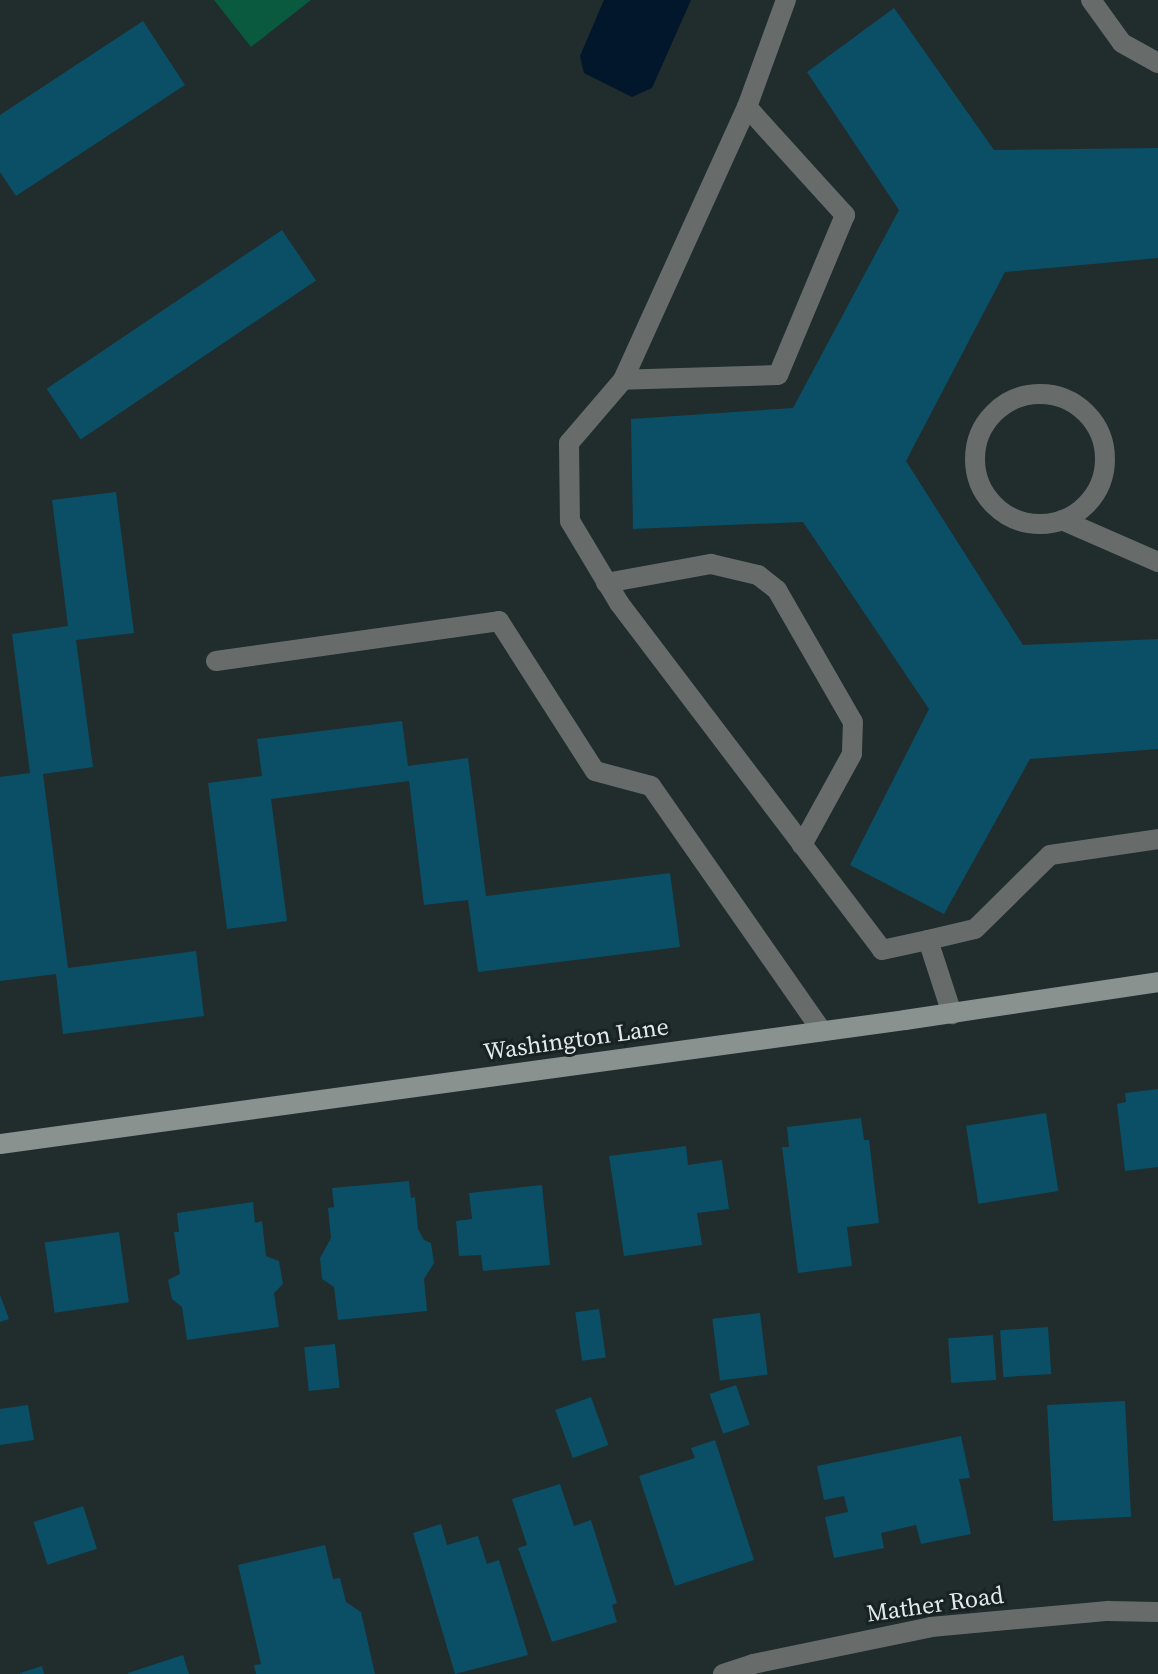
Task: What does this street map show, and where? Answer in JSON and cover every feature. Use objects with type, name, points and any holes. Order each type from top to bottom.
[{"type":"street","points":[[786,0],[747,107],[623,380],[569,443],[570,521],[606,583],[882,950],[975,929],[1050,855],[1158,839]]},
{"type":"street","points":[[1091,0],[1122,43],[1158,63]]},
{"type":"street","points":[[623,380],[778,375],[845,215],[747,107]]},
{"type":"street","points":[[1062,520],[1081,510],[1096,493],[1104,473],[1105,451],[1098,431],[1086,412],[1058,397],[1026,395],[1007,402],[990,416],[979,434],[974,454],[977,475],[985,495],[1000,510],[1019,520],[1041,524],[1062,520],[1158,562]]},
{"type":"street","points":[[606,583],[711,564],[758,575],[777,590],[853,722],[852,754],[802,845]]},
{"type":"street","points":[[216,661],[499,621],[595,771],[651,786],[822,1031]]},
{"type":"street","points":[[928,940],[952,1014]]},
{"type":"street","name":"Washington Lane","points":[[0,1144],[952,1014],[1158,982]]},
{"type":"street","name":"Mather Road","points":[[723,1674],[753,1664],[931,1627],[1108,1611],[1158,1612]]},
{"type":"green space","points":[[214,0],[311,0],[251,47]]},
{"type":"water","points":[[604,0],[691,0],[652,88],[632,97],[584,73],[580,56]]},
{"type":"building","points":[[894,8],[994,150],[1158,148],[1158,258],[1005,272],[906,461],[1023,645],[1158,639],[1158,749],[1030,759],[944,914],[850,865],[929,709],[803,522],[633,529],[631,419],[793,408],[899,210],[807,72]]},
{"type":"building","points":[[143,21],[185,85],[16,196],[0,172],[0,115]]},
{"type":"building","points":[[282,230],[316,281],[81,439],[47,389]]},
{"type":"building","points":[[116,492],[134,633],[76,640],[93,767],[43,774],[68,968],[196,951],[204,1016],[63,1034],[56,974],[0,981],[0,777],[30,773],[12,634],[68,626],[52,500]]},
{"type":"building","points":[[402,721],[408,766],[468,758],[486,896],[670,873],[680,947],[478,972],[468,900],[424,905],[409,781],[271,799],[287,921],[227,929],[208,783],[262,776],[257,739]]},
{"type":"building","points":[[1158,1089],[1158,1167],[1125,1171],[1117,1104],[1126,1102],[1125,1093]]},
{"type":"building","points":[[1046,1113],[1058,1191],[978,1204],[966,1126]]},
{"type":"building","points":[[861,1118],[864,1140],[869,1140],[879,1223],[847,1227],[852,1266],[798,1273],[782,1147],[789,1147],[787,1127]]},
{"type":"building","points":[[686,1146],[688,1165],[722,1160],[729,1209],[697,1213],[702,1245],[624,1256],[609,1156]]},
{"type":"building","points":[[409,1181],[411,1198],[415,1197],[418,1229],[424,1240],[431,1243],[434,1263],[424,1279],[427,1311],[338,1320],[334,1287],[322,1279],[320,1258],[331,1238],[328,1208],[334,1207],[332,1188]]},
{"type":"building","points":[[542,1185],[550,1265],[483,1271],[481,1255],[459,1256],[456,1221],[472,1219],[469,1193]]},
{"type":"building","points":[[253,1202],[255,1223],[262,1221],[266,1256],[279,1261],[283,1284],[274,1293],[279,1327],[187,1340],[182,1307],[172,1299],[168,1280],[180,1274],[174,1232],[179,1232],[177,1213]]},
{"type":"building","points":[[119,1232],[129,1302],[55,1313],[45,1242]]},
{"type":"building","points":[[0,1295],[9,1319],[0,1322]]},
{"type":"building","points":[[599,1309],[606,1358],[582,1361],[575,1312]]},
{"type":"building","points":[[760,1313],[768,1375],[720,1380],[712,1319]]},
{"type":"building","points":[[1048,1327],[1051,1374],[1003,1377],[1000,1330]]},
{"type":"building","points":[[993,1335],[996,1380],[951,1383],[948,1338]]},
{"type":"building","points":[[335,1344],[340,1388],[309,1391],[304,1347]]},
{"type":"building","points":[[736,1385],[750,1425],[723,1434],[710,1394]]},
{"type":"building","points":[[591,1397],[608,1445],[573,1458],[555,1410]]},
{"type":"building","points":[[1125,1401],[1131,1517],[1053,1521],[1047,1405]]},
{"type":"building","points":[[28,1405],[34,1440],[0,1445],[0,1409]]},
{"type":"building","points":[[961,1436],[970,1478],[959,1479],[971,1534],[921,1544],[916,1525],[881,1533],[884,1548],[834,1558],[825,1517],[848,1512],[844,1496],[824,1500],[817,1466]]},
{"type":"building","points":[[715,1440],[754,1560],[675,1586],[639,1476],[695,1458],[691,1448]]},
{"type":"building","points":[[560,1484],[574,1526],[591,1520],[617,1603],[612,1605],[617,1622],[552,1642],[518,1548],[527,1545],[512,1499]]},
{"type":"building","points":[[83,1506],[97,1549],[47,1565],[34,1522]]},
{"type":"building","points":[[441,1524],[447,1545],[478,1536],[487,1564],[499,1560],[528,1655],[455,1674],[413,1533]]},
{"type":"building","points":[[325,1545],[333,1579],[340,1578],[346,1602],[361,1612],[375,1674],[256,1674],[254,1665],[261,1664],[238,1565]]},
{"type":"building","points":[[183,1655],[189,1674],[128,1674],[128,1673]]},
{"type":"building","points":[[42,1666],[44,1674],[20,1674],[20,1673]]}]
